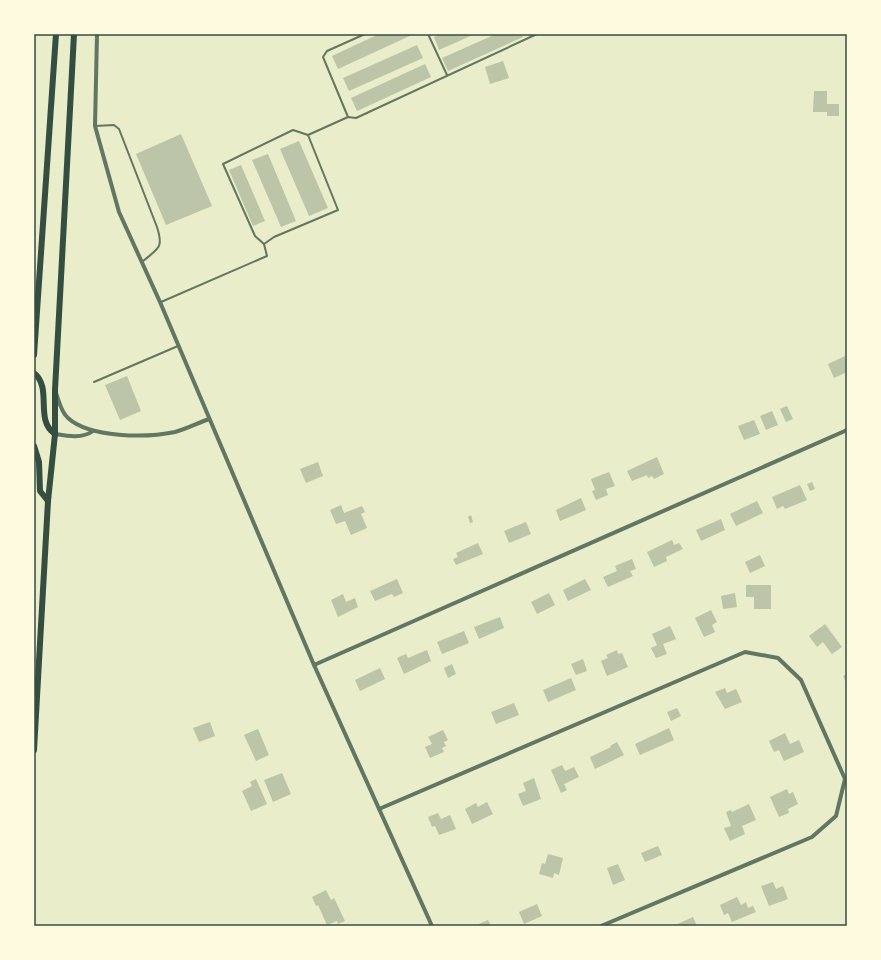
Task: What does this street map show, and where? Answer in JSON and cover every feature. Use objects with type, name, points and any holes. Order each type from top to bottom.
[{"type":"main road","points":[[34,355],[56,34]]},
{"type":"main road","points":[[34,750],[48,501],[55,434],[55,390],[74,34]]},
{"type":"main road","points":[[34,373],[40,377],[44,390],[44,415],[50,431],[55,434]]},
{"type":"main road","points":[[34,446],[39,462],[38,480],[40,491],[48,501]]},
{"type":"street","points":[[97,34],[95,126],[119,212],[160,302],[314,665],[432,926]]},
{"type":"street","points":[[55,390],[62,410],[68,418],[93,431],[132,436],[175,432],[209,419]]},
{"type":"street","points":[[314,665],[847,430]]},
{"type":"street","points":[[55,434],[66,436],[88,435],[93,431]]},
{"type":"street","points":[[379,809],[745,652],[778,658],[801,680],[845,779],[836,816],[812,837],[601,926]]},
{"type":"lane","points":[[348,117],[323,57],[327,51],[365,34]]},
{"type":"lane","points":[[428,34],[447,75]]},
{"type":"lane","points":[[160,302],[267,256],[264,244],[255,236],[223,164],[293,130],[308,135],[348,117],[356,118],[537,34]]},
{"type":"lane","points":[[95,126],[114,125],[119,129],[162,241],[160,246],[141,263]]},
{"type":"lane","points":[[264,244],[274,237],[338,210],[308,135]]},
{"type":"lane","points":[[94,382],[178,346]]},
{"type":"building","points":[[379,34],[414,34],[338,69],[332,56]]},
{"type":"building","points":[[440,34],[475,34],[439,50],[434,37]]},
{"type":"building","points":[[496,34],[521,34],[523,37],[448,71],[442,58]]},
{"type":"building","points":[[417,45],[423,58],[349,91],[343,78]]},
{"type":"building","points":[[503,61],[509,78],[490,84],[485,67]]},
{"type":"building","points":[[425,64],[431,77],[357,111],[351,98]]},
{"type":"building","points":[[814,91],[827,91],[827,104],[839,104],[839,116],[827,116],[827,112],[813,112]]},
{"type":"building","points":[[181,134],[212,206],[166,225],[136,154]]},
{"type":"building","points":[[299,141],[328,208],[309,216],[280,149]]},
{"type":"building","points":[[268,154],[296,221],[281,227],[252,160]]},
{"type":"building","points":[[241,165],[265,221],[253,226],[229,170]]},
{"type":"building","points":[[845,356],[847,372],[834,378],[828,364]]},
{"type":"building","points":[[127,376],[141,411],[120,420],[105,385]]},
{"type":"building","points":[[787,406],[793,419],[786,422],[780,409]]},
{"type":"building","points":[[772,411],[778,425],[766,430],[760,416]]},
{"type":"building","points":[[754,420],[760,434],[744,440],[738,426]]},
{"type":"building","points":[[657,457],[664,474],[654,479],[652,476],[648,478],[647,475],[632,481],[627,471]]},
{"type":"building","points":[[318,462],[323,476],[306,483],[300,469]]},
{"type":"building","points":[[609,472],[615,486],[606,489],[608,495],[596,500],[592,491],[595,490],[591,479]]},
{"type":"building","points":[[812,482],[815,489],[810,491],[807,484]]},
{"type":"building","points":[[800,485],[807,500],[785,509],[783,506],[777,509],[772,497]]},
{"type":"building","points":[[581,498],[586,510],[560,521],[556,510]]},
{"type":"building","points":[[757,501],[763,513],[736,526],[730,514]]},
{"type":"building","points":[[341,505],[344,513],[362,506],[365,512],[361,514],[367,528],[351,535],[345,521],[336,524],[330,510]]},
{"type":"building","points":[[471,515],[473,522],[470,523],[468,517]]},
{"type":"building","points":[[721,519],[725,530],[701,541],[696,530]]},
{"type":"building","points":[[526,522],[531,534],[509,543],[504,531]]},
{"type":"building","points":[[672,540],[674,545],[679,543],[683,549],[666,557],[667,561],[654,567],[647,552]]},
{"type":"building","points":[[478,543],[483,554],[456,565],[453,559],[458,557],[456,553]]},
{"type":"building","points":[[760,555],[765,566],[750,573],[745,562]]},
{"type":"building","points":[[632,559],[636,569],[630,571],[633,576],[608,587],[603,577],[617,571],[615,566]]},
{"type":"building","points":[[397,579],[403,593],[394,597],[392,594],[375,601],[370,591]]},
{"type":"building","points":[[585,579],[591,590],[568,601],[563,590]]},
{"type":"building","points":[[746,585],[771,585],[771,609],[754,609],[754,597],[746,597]]},
{"type":"building","points":[[549,593],[555,605],[537,614],[531,602]]},
{"type":"building","points":[[735,593],[737,607],[723,609],[721,596]]},
{"type":"building","points":[[343,594],[346,602],[355,598],[358,607],[338,617],[331,600]]},
{"type":"building","points":[[711,610],[717,622],[712,625],[715,632],[704,637],[695,618]]},
{"type":"building","points":[[500,617],[504,628],[479,639],[474,627]]},
{"type":"building","points":[[825,624],[842,647],[832,654],[823,642],[817,647],[809,636]]},
{"type":"building","points":[[670,626],[676,639],[663,644],[667,654],[656,658],[651,648],[657,645],[652,634]]},
{"type":"building","points":[[464,631],[469,643],[442,654],[437,642]]},
{"type":"building","points":[[427,650],[431,661],[404,674],[397,658],[406,654],[408,658]]},
{"type":"building","points":[[617,650],[618,654],[622,653],[628,667],[607,676],[601,661],[608,658],[606,655]]},
{"type":"building","points":[[583,659],[587,671],[576,675],[571,664]]},
{"type":"building","points":[[452,664],[456,674],[448,678],[444,668]]},
{"type":"building","points":[[380,668],[385,679],[360,691],[355,680]]},
{"type":"building","points":[[847,674],[847,684],[843,676]]},
{"type":"building","points":[[571,678],[576,690],[548,702],[543,690]]},
{"type":"building","points":[[725,688],[727,693],[736,689],[742,702],[725,709],[715,692]]},
{"type":"building","points":[[514,703],[519,715],[496,724],[491,712]]},
{"type":"building","points":[[677,708],[681,716],[671,721],[667,712]]},
{"type":"building","points":[[210,722],[215,736],[199,742],[193,728]]},
{"type":"building","points":[[669,728],[674,740],[640,755],[635,744]]},
{"type":"building","points":[[258,729],[269,755],[256,761],[244,735]]},
{"type":"building","points":[[443,730],[448,740],[444,742],[446,746],[442,748],[444,752],[430,758],[425,747],[432,744],[428,737]]},
{"type":"building","points":[[785,733],[790,744],[799,740],[804,752],[784,761],[779,750],[774,752],[769,741]]},
{"type":"building","points":[[617,742],[624,755],[595,769],[590,757],[611,747],[610,746]]},
{"type":"building","points":[[562,765],[565,771],[574,767],[579,777],[564,784],[567,790],[561,793],[551,770]]},
{"type":"building","points":[[282,773],[291,794],[273,802],[264,780]]},
{"type":"building","points":[[534,778],[541,799],[523,806],[518,794],[526,791],[523,783]]},
{"type":"building","points":[[256,779],[267,804],[251,811],[242,791],[252,786],[250,782]]},
{"type":"building","points":[[787,789],[789,794],[793,792],[798,804],[788,809],[789,813],[779,817],[770,797]]},
{"type":"building","points":[[487,802],[493,814],[472,824],[465,809],[476,803],[478,807]]},
{"type":"building","points":[[749,804],[756,820],[742,826],[745,834],[730,841],[724,828],[731,826],[726,812],[731,810],[732,812]]},
{"type":"building","points":[[438,813],[441,819],[450,815],[456,829],[439,835],[435,826],[432,827],[428,817]]},
{"type":"building","points":[[658,846],[662,855],[645,862],[641,853]]},
{"type":"building","points":[[548,854],[563,858],[559,875],[554,873],[553,878],[539,874],[542,863],[545,864]]},
{"type":"building","points":[[618,864],[625,880],[613,885],[607,868]]},
{"type":"building","points":[[773,882],[776,889],[783,886],[788,899],[769,906],[761,886]]},
{"type":"building","points":[[326,890],[331,900],[334,898],[345,921],[338,924],[337,921],[327,925],[318,905],[316,906],[312,897]]},
{"type":"building","points":[[737,897],[741,905],[746,902],[748,908],[753,906],[756,912],[732,922],[728,913],[724,915],[720,905]]},
{"type":"building","points":[[537,904],[542,916],[524,924],[519,912]]},
{"type":"building","points":[[693,917],[697,926],[673,926]]},
{"type":"building","points":[[488,920],[491,926],[480,926],[479,924]]}]
